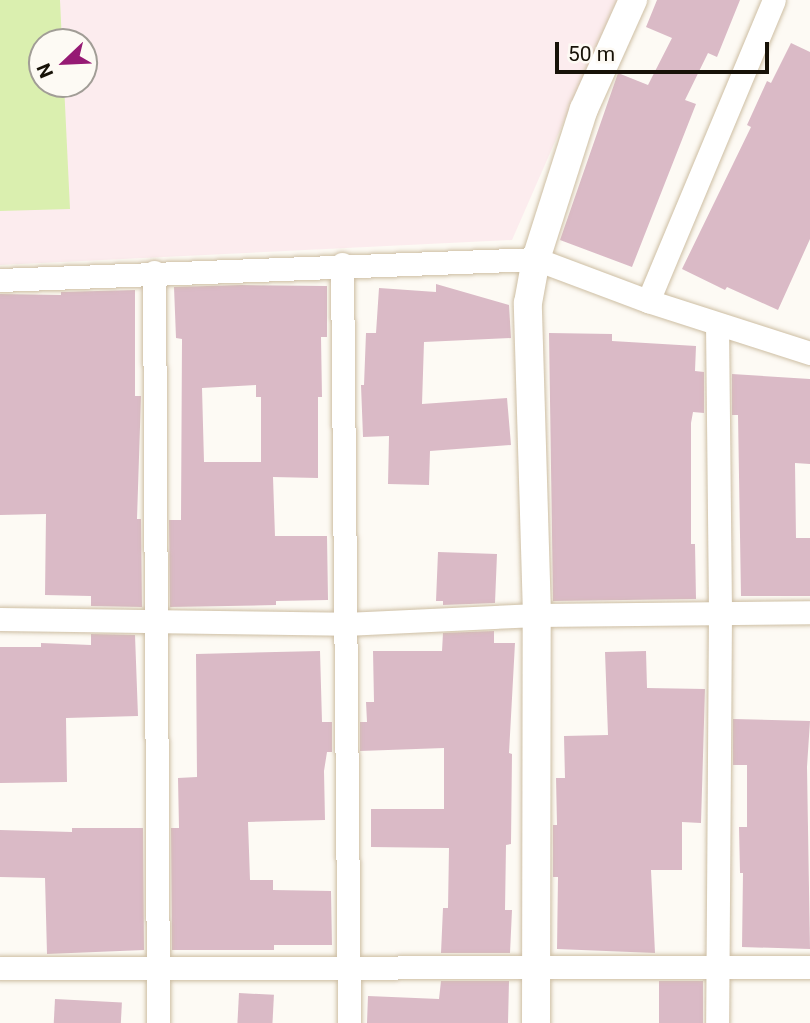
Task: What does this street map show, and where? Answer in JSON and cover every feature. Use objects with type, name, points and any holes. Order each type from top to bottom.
[{"type":"street","points":[[536,1023],[537,615],[528,303],[536,259],[584,109],[633,0]]},
{"type":"street","points":[[648,301],[774,0]]},
{"type":"street","points":[[0,280],[342,264],[536,259],[648,301],[810,353]]},
{"type":"street","points":[[342,264],[349,1023]]},
{"type":"street","points":[[155,272],[159,1023]]},
{"type":"street","points":[[717,324],[720,614],[717,1023]]},
{"type":"street","points":[[0,619],[345,624],[537,615],[810,612]]},
{"type":"street","points":[[0,968],[810,967]]},
{"type":"shaded area","points":[[0,0],[617,0],[512,240],[0,265]]},
{"type":"green space","points":[[0,0],[60,0],[61,28],[28,28],[28,98],[65,98],[70,209],[0,211]]},
{"type":"building","points":[[657,0],[740,0],[717,57],[708,53],[685,100],[696,104],[632,267],[560,240],[618,73],[648,85],[672,38],[646,27]]},
{"type":"building","points":[[791,43],[810,52],[810,239],[778,310],[727,287],[725,290],[682,269],[751,127],[747,125],[767,81],[771,83]]},
{"type":"building","points":[[436,284],[509,305],[511,338],[424,342],[422,404],[507,398],[511,445],[430,451],[429,485],[388,484],[389,436],[363,437],[361,385],[364,385],[366,333],[376,333],[379,288],[436,292]]},
{"type":"building","points":[[327,286],[327,337],[321,337],[322,397],[318,397],[318,478],[273,477],[275,536],[327,536],[328,600],[276,601],[276,605],[170,607],[169,520],[181,520],[182,339],[176,338],[174,287]],"holes":[[[256,385],[256,397],[261,397],[261,462],[204,462],[202,388]]]},
{"type":"building","points":[[135,290],[135,396],[141,396],[137,519],[141,519],[142,607],[91,606],[91,596],[45,595],[46,514],[0,515],[0,294],[61,295],[61,292]]},
{"type":"building","points":[[549,333],[612,334],[612,341],[696,346],[695,371],[704,372],[704,413],[693,412],[691,423],[691,544],[695,544],[696,599],[553,601]]},
{"type":"building","points":[[732,374],[810,379],[810,464],[795,463],[796,538],[810,538],[810,596],[741,596],[738,415],[732,415]]},
{"type":"building","points":[[438,552],[497,554],[495,603],[443,605],[443,601],[436,601]]},
{"type":"building","points":[[494,631],[494,643],[515,643],[509,753],[512,754],[511,844],[506,845],[505,910],[512,910],[510,953],[441,953],[443,908],[448,908],[449,848],[371,847],[371,809],[444,809],[444,748],[360,751],[360,722],[367,722],[366,702],[374,702],[373,651],[442,651],[443,633]]},
{"type":"building","points":[[91,634],[135,635],[138,716],[66,718],[67,782],[0,783],[0,647],[41,647],[41,643],[91,645]]},
{"type":"building","points":[[320,651],[322,722],[332,722],[332,752],[327,752],[324,771],[325,820],[248,822],[250,880],[273,880],[273,890],[331,891],[332,945],[274,945],[274,950],[172,950],[171,828],[179,828],[178,778],[197,777],[196,654]]},
{"type":"building","points":[[646,651],[647,688],[705,689],[701,823],[682,822],[682,870],[651,870],[655,953],[557,949],[558,877],[553,877],[553,825],[557,825],[556,778],[565,778],[564,736],[608,735],[605,652]]},
{"type":"building","points":[[733,719],[810,721],[807,767],[810,949],[742,947],[743,873],[740,873],[739,827],[747,827],[747,765],[733,765]]},
{"type":"building","points":[[72,828],[143,828],[144,950],[47,954],[45,878],[0,877],[0,830],[72,832]]},
{"type":"building","points":[[441,981],[509,981],[508,1023],[367,1023],[368,996],[439,999]]},
{"type":"building","points":[[659,981],[703,981],[703,1023],[659,1023]]},
{"type":"building","points":[[239,993],[274,995],[272,1023],[237,1023]]},
{"type":"building","points":[[55,999],[122,1003],[121,1023],[54,1023]]}]
